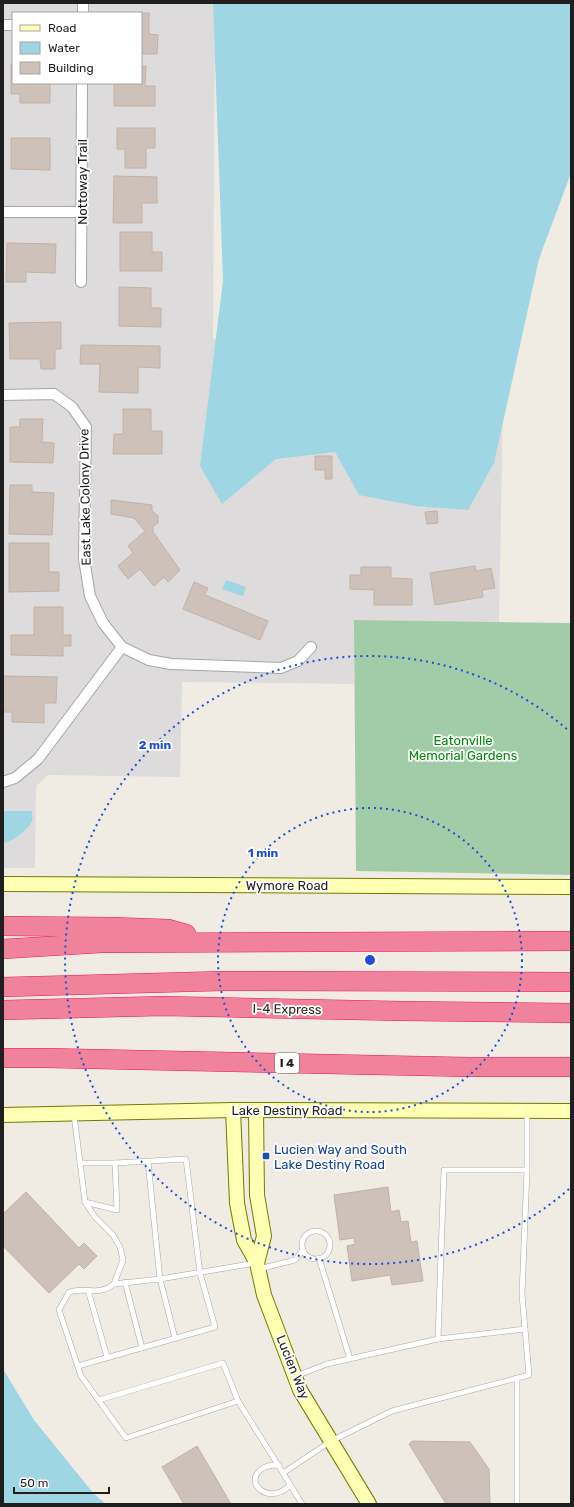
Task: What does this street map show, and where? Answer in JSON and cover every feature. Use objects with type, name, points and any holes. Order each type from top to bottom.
[{"type":"highway","points":[[3,926],[168,929],[218,942]]},
{"type":"highway","points":[[3,949],[101,943],[571,941]]},
{"type":"highway","points":[[3,987],[223,981],[571,982]]},
{"type":"highway","name":"I-4 Express","points":[[3,1010],[163,1006],[402,1011],[571,1012]]},
{"type":"highway","name":"I 4","points":[[3,1058],[469,1067],[571,1067]]},
{"type":"street","name":"Nottoway Trail","points":[[81,282],[82,84]]},
{"type":"street","points":[[3,212],[81,212]]},
{"type":"street","name":"East Lake Colony Drive","points":[[3,395],[54,394],[72,407],[86,426],[84,559],[90,596],[104,623],[122,647],[149,660],[170,664],[281,668],[298,661],[311,648]]},
{"type":"street","points":[[3,782],[15,778],[38,759],[122,647]]},
{"type":"street","name":"Wymore Road","points":[[3,884],[571,887]]},
{"type":"street","name":"Lake Destiny Road","points":[[3,1115],[233,1110],[571,1111]]},
{"type":"street","name":"Lucien Way","points":[[233,1110],[237,1203],[244,1240],[257,1266],[264,1296],[300,1390],[369,1504]]},
{"type":"street","name":"Lucien Way","points":[[256,1110],[257,1195],[264,1236],[257,1266]]},
{"type":"lane","points":[[283,1473],[331,1441],[392,1411],[529,1375],[522,1295],[528,1111]]},
{"type":"lane","points":[[74,1114],[85,1202],[95,1217],[113,1235],[120,1247],[123,1260],[114,1284]]},
{"type":"lane","points":[[78,1366],[215,1327],[200,1273],[186,1159],[148,1162],[80,1163]]},
{"type":"lane","points":[[148,1162],[160,1279],[175,1338]]},
{"type":"lane","points":[[85,1202],[117,1210],[115,1163]]},
{"type":"lane","points":[[438,1339],[444,1170],[527,1170]]},
{"type":"lane","points":[[238,1401],[126,1438],[81,1376],[59,1310],[69,1292],[77,1289],[98,1292],[108,1289],[114,1284],[125,1282],[160,1279],[295,1260],[303,1250],[303,1241],[305,1237],[312,1231],[321,1231],[328,1237],[330,1246],[326,1255],[319,1258],[309,1257],[303,1250]]},
{"type":"lane","points":[[319,1258],[350,1359]]},
{"type":"lane","points":[[125,1282],[142,1348]]},
{"type":"lane","points":[[88,1290],[107,1357]]},
{"type":"lane","points":[[295,1377],[327,1364],[438,1339],[525,1329]]},
{"type":"lane","points":[[99,1400],[223,1363],[238,1401],[302,1504]]},
{"type":"lane","points":[[517,1378],[517,1504]]},
{"type":"lane","points":[[278,1465],[263,1468],[259,1472],[255,1483],[257,1489],[264,1498],[270,1500],[276,1499],[285,1494],[290,1485]]},
{"type":"shaded area","points":[[3,3],[215,3],[213,339],[504,344],[499,623],[355,620],[354,684],[182,682],[180,777],[48,775],[36,786],[35,868],[3,868]]},
{"type":"green space","name":"Eatonville Memorial Gardens","points":[[354,620],[571,623],[571,875],[356,871]]},
{"type":"water","points":[[213,3],[571,3],[571,173],[539,259],[494,463],[468,510],[416,506],[359,495],[335,452],[276,459],[222,504],[200,466],[223,281]]},
{"type":"water","points":[[226,580],[246,587],[243,596],[222,589]]},
{"type":"water","points":[[3,811],[32,811],[32,821],[24,831],[15,838],[3,843]]},
{"type":"water","points":[[3,1369],[34,1420],[94,1494],[106,1504],[3,1504]]},
{"type":"building","points":[[142,13],[149,13],[149,34],[158,35],[157,54],[142,54]]},
{"type":"building","points":[[11,64],[12,84],[50,84],[50,103],[20,103],[20,94],[11,94]]},
{"type":"building","points":[[142,66],[146,66],[145,86],[155,86],[155,106],[114,106],[114,84],[142,84]]},
{"type":"building","points":[[117,128],[155,128],[155,148],[146,148],[146,168],[125,168],[125,149],[117,149]]},
{"type":"building","points":[[11,138],[50,138],[50,170],[11,169]]},
{"type":"building","points":[[114,176],[157,177],[157,203],[142,203],[142,223],[113,223]]},
{"type":"building","points":[[120,232],[152,232],[152,252],[162,252],[162,271],[120,271]]},
{"type":"building","points":[[7,243],[56,244],[55,273],[26,272],[26,282],[6,282]]},
{"type":"building","points":[[119,287],[151,288],[151,308],[161,308],[161,327],[119,326]]},
{"type":"building","points":[[61,322],[61,349],[55,349],[55,369],[41,369],[40,359],[10,359],[9,323]]},
{"type":"building","points":[[81,345],[160,346],[160,368],[138,367],[138,393],[99,392],[100,364],[80,364]]},
{"type":"building","points":[[123,409],[151,409],[151,431],[162,431],[162,454],[113,454],[114,434],[123,434]]},
{"type":"building","points":[[20,419],[43,419],[42,442],[54,443],[53,463],[10,462],[10,427],[20,427]]},
{"type":"building","points":[[315,456],[332,456],[332,479],[325,479],[325,470],[315,470]]},
{"type":"building","points":[[10,485],[32,485],[32,492],[54,493],[52,535],[9,534]]},
{"type":"building","points":[[111,500],[152,505],[152,511],[158,516],[158,523],[153,526],[153,532],[180,570],[168,582],[164,577],[154,586],[140,569],[128,579],[118,566],[133,553],[128,546],[145,531],[134,518],[111,514]]},
{"type":"building","points":[[437,511],[438,523],[427,524],[425,512]]},
{"type":"building","points":[[9,543],[49,543],[49,572],[59,572],[59,591],[9,592]]},
{"type":"building","points":[[475,566],[476,571],[491,568],[495,588],[482,590],[483,597],[435,605],[430,573]]},
{"type":"building","points":[[361,567],[391,567],[391,578],[412,579],[412,605],[374,605],[374,590],[350,589],[350,575],[361,575]]},
{"type":"building","points":[[194,582],[208,588],[205,595],[268,621],[260,640],[183,609]]},
{"type":"building","points":[[34,607],[63,607],[63,635],[71,635],[71,646],[63,646],[63,656],[11,655],[11,635],[34,635]]},
{"type":"building","points":[[3,676],[57,677],[56,703],[44,703],[44,723],[12,722],[12,712],[3,712]]},
{"type":"building","points":[[388,1187],[391,1212],[399,1210],[401,1222],[408,1221],[411,1242],[417,1241],[423,1281],[392,1285],[390,1275],[352,1281],[347,1246],[355,1244],[354,1238],[340,1240],[334,1195]]},
{"type":"building","points":[[26,1192],[79,1248],[84,1243],[97,1256],[84,1269],[79,1264],[49,1293],[3,1246],[3,1214]]},
{"type":"building","points":[[412,1441],[470,1442],[489,1469],[490,1504],[446,1504],[409,1444]]},
{"type":"building","points":[[197,1446],[231,1504],[184,1504],[162,1467]]},
{"type":"place","name":"Lucien Way and South Lake Destiny Road","points":[[266,1156]]}]
